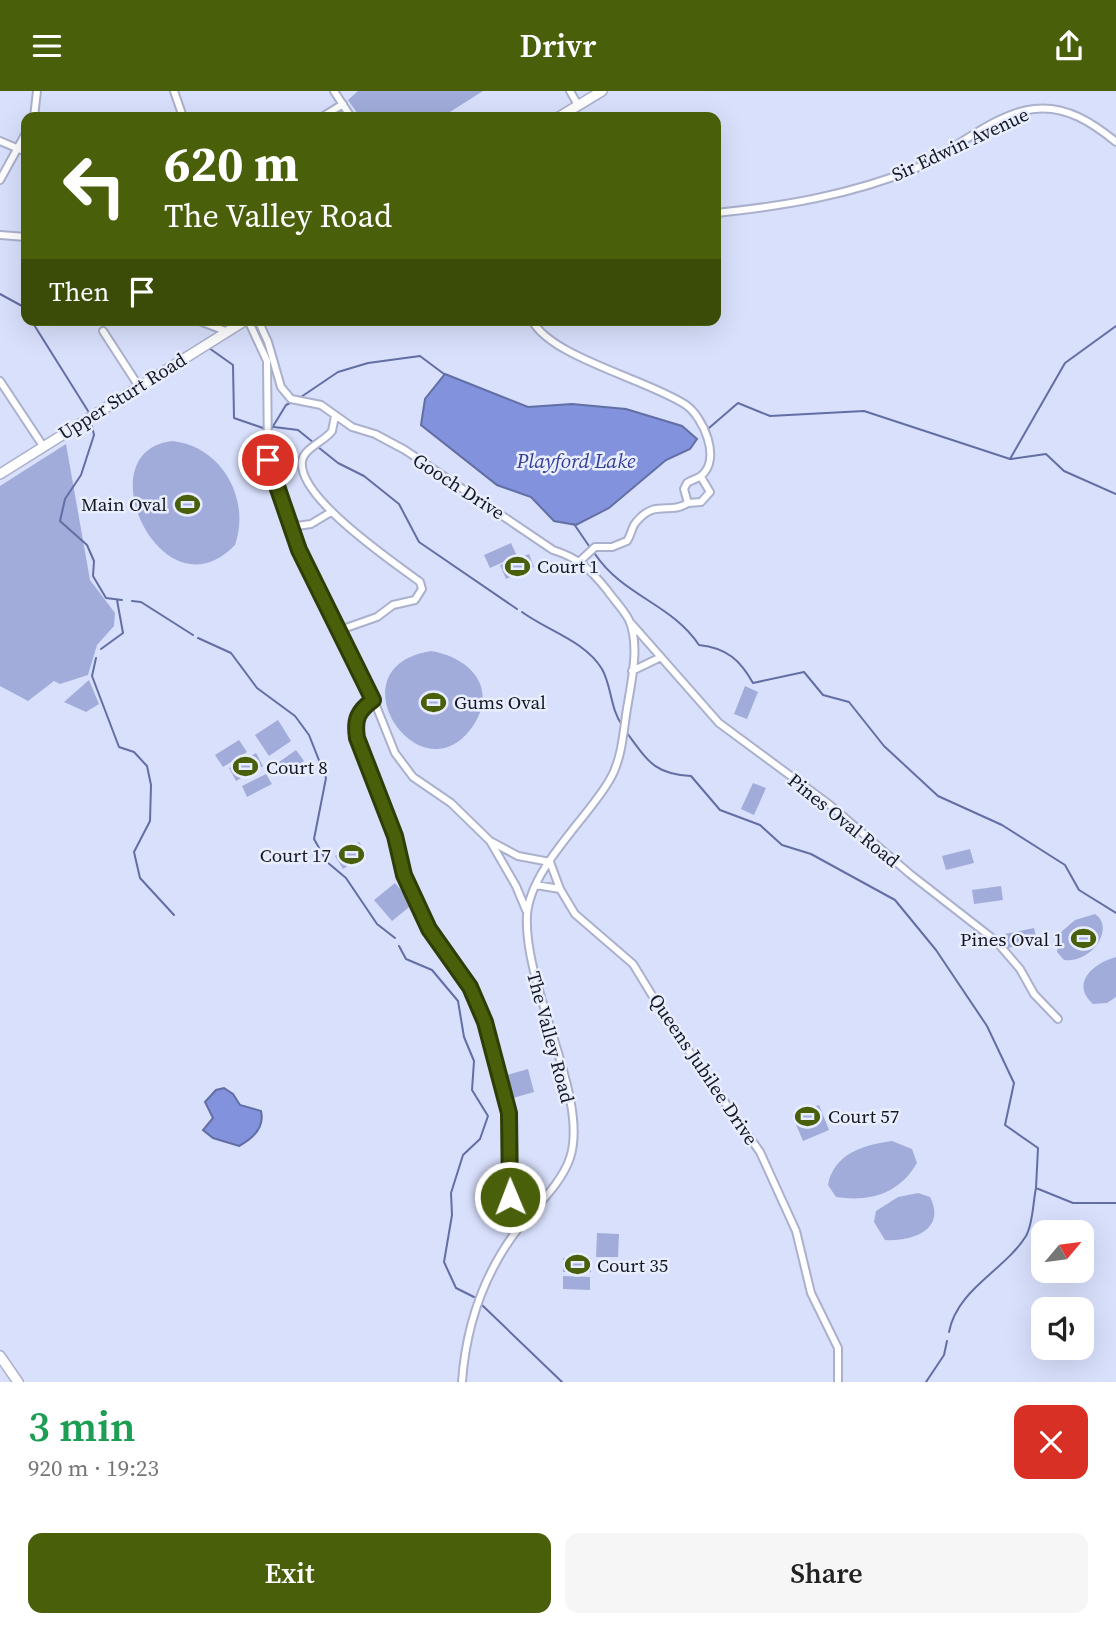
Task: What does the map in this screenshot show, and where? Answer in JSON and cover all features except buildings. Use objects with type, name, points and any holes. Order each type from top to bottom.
[{"type":"main road","points":[[567,112],[602,91]]},
{"type":"main road","name":"Upper Sturt Road","points":[[0,474],[138,385],[238,326]]},
{"type":"main road","points":[[0,1356],[18,1382]]},
{"type":"street","points":[[35,112],[37,91]]},
{"type":"street","points":[[174,91],[181,112]]},
{"type":"street","points":[[334,91],[348,112]]},
{"type":"street","points":[[570,91],[578,105]]},
{"type":"street","points":[[330,112],[343,104]]},
{"type":"street","name":"Sir Edwin Avenue","points":[[721,212],[827,198],[914,169],[1007,118],[1035,109],[1078,116],[1116,142]]},
{"type":"street","points":[[0,141],[21,150]]},
{"type":"street","points":[[0,180],[21,143]]},
{"type":"street","points":[[0,235],[21,237]]},
{"type":"street","points":[[212,326],[228,332]]},
{"type":"street","name":"The Valley Road","points":[[250,326],[267,361],[268,460],[289,527],[373,700],[395,753],[413,777],[451,803],[490,841],[516,886],[527,913]]},
{"type":"street","name":"Gooch Drive","points":[[261,326],[285,394],[291,399],[321,405],[352,427],[375,434],[405,450],[554,550],[580,561]]},
{"type":"street","points":[[537,326],[552,343],[690,408],[705,431],[710,446],[709,459],[701,477],[687,483],[684,489],[688,503]]},
{"type":"street","points":[[103,331],[138,385]]},
{"type":"street","points":[[0,381],[43,446]]},
{"type":"street","points":[[335,416],[332,431],[315,446],[302,463],[307,483],[331,512],[420,582],[422,589],[415,600],[393,605],[377,617],[340,630]]},
{"type":"street","points":[[580,561],[595,547],[612,547],[627,541],[633,525],[657,506],[679,508],[688,503],[701,502],[710,492],[701,477]]},
{"type":"street","points":[[289,527],[311,524],[331,512]]},
{"type":"street","name":"Pines Oval Road","points":[[580,561],[590,568],[629,620],[719,723],[830,805],[910,874],[980,926],[1020,968],[1034,995],[1058,1019]]},
{"type":"street","points":[[550,862],[611,779],[625,723],[632,671],[629,620]]},
{"type":"street","points":[[632,671],[661,657]]},
{"type":"street","points":[[373,700],[359,711],[355,725],[357,738],[391,824],[404,875],[429,929],[470,987],[485,1022],[509,1113],[510,1218],[519,1228]]},
{"type":"street","name":"The Valley Road","points":[[462,1382],[479,1294],[491,1268],[565,1170],[572,1142],[568,1095],[530,957],[527,913],[529,899],[550,862],[518,856],[490,841]]},
{"type":"street","name":"Queens Jubilee Drive","points":[[550,862],[560,889],[575,914],[633,964],[668,1023],[760,1152],[796,1231],[811,1293],[838,1347],[838,1382]]},
{"type":"street","points":[[536,885],[560,889]]},
{"type":"shaded area","points":[[358,91],[483,91],[450,112],[356,112],[348,100]]},
{"type":"shaded area","name":"Main Oval","points":[[173,441],[206,453],[218,464],[235,493],[239,528],[235,545],[208,563],[182,562],[160,548],[143,525],[134,498],[134,472],[147,451]]},
{"type":"shaded area","points":[[66,444],[90,580],[115,613],[114,626],[97,645],[88,675],[60,684],[54,681],[28,701],[0,686],[0,486]]},
{"type":"shaded area","points":[[511,543],[517,556],[490,568],[484,555]]},
{"type":"shaded area","name":"Court 1","points":[[529,554],[534,567],[506,579],[500,565]]},
{"type":"shaded area","name":"Gums Oval","points":[[431,651],[459,661],[470,669],[482,690],[482,702],[479,716],[470,730],[449,746],[428,748],[408,739],[393,722],[386,701],[388,680],[402,662]]},
{"type":"shaded area","points":[[89,680],[99,704],[86,712],[64,702]]},
{"type":"shaded area","points":[[745,686],[758,692],[747,719],[734,714]]},
{"type":"shaded area","points":[[278,720],[291,741],[269,756],[255,735]]},
{"type":"shaded area","points":[[239,740],[247,752],[223,767],[215,755]]},
{"type":"shaded area","points":[[296,750],[304,761],[283,776],[275,765]]},
{"type":"shaded area","name":"Court 8","points":[[256,753],[263,766],[236,781],[229,768]]},
{"type":"shaded area","points":[[266,774],[272,784],[247,797],[242,786]]},
{"type":"shaded area","points":[[753,783],[766,788],[754,815],[741,809]]},
{"type":"shaded area","name":"Court 17","points":[[359,842],[367,854],[343,869],[335,856]]},
{"type":"shaded area","points":[[970,849],[974,863],[946,870],[942,856]]},
{"type":"shaded area","points":[[395,883],[413,904],[392,921],[374,900]]},
{"type":"shaded area","points":[[1001,886],[1003,900],[974,904],[972,890]]},
{"type":"shaded area","name":"Pines Oval 1","points":[[1095,914],[1101,920],[1103,928],[1098,944],[1083,956],[1064,960],[1057,952],[1061,932],[1075,920]]},
{"type":"shaded area","points":[[1034,928],[1037,942],[1008,948],[1005,934]]},
{"type":"shaded area","points":[[1116,957],[1116,997],[1107,1003],[1093,1004],[1084,989],[1087,975],[1099,964]]},
{"type":"shaded area","points":[[528,1069],[534,1092],[513,1098],[507,1075]]},
{"type":"shaded area","points":[[819,1105],[829,1130],[803,1141],[792,1115]]},
{"type":"shaded area","points":[[892,1141],[912,1149],[917,1163],[902,1182],[872,1197],[836,1197],[828,1185],[831,1174],[844,1158],[861,1148]]},
{"type":"shaded area","points":[[918,1193],[930,1197],[934,1208],[934,1218],[930,1226],[915,1236],[885,1240],[874,1222],[876,1211],[898,1197]]},
{"type":"shaded area","points":[[597,1233],[619,1234],[618,1257],[596,1257]]},
{"type":"shaded area","name":"Court 35","points":[[563,1258],[591,1258],[591,1272],[563,1272]]},
{"type":"shaded area","points":[[563,1276],[590,1277],[590,1290],[563,1289]]},
{"type":"water","name":"Playford Lake","points":[[445,374],[528,407],[572,404],[626,409],[682,426],[697,439],[690,449],[666,460],[609,508],[576,525],[554,521],[531,497],[497,485],[421,425],[425,399]]},
{"type":"water","points":[[224,1088],[233,1094],[240,1105],[261,1111],[259,1128],[239,1146],[213,1138],[203,1130],[213,1118],[205,1102],[216,1090]]},
{"type":"waterway","points":[[0,294],[21,305]]},
{"type":"waterway","points":[[35,326],[88,411]]},
{"type":"waterway","points":[[709,428],[738,403],[770,416],[864,411],[1010,459],[1065,363],[1116,326]]},
{"type":"waterway","points":[[209,348],[233,365],[234,418],[263,428]]},
{"type":"waterway","points":[[301,397],[338,372],[368,363],[420,356],[444,374]]},
{"type":"waterway","points":[[272,428],[286,405],[292,402]]},
{"type":"waterway","points":[[91,422],[94,435],[81,475],[65,499],[60,521],[87,545],[94,561],[93,576],[106,598],[122,600]]},
{"type":"waterway","points":[[274,427],[298,430],[314,443]]},
{"type":"waterway","points":[[318,447],[338,463],[364,476],[399,504],[419,542],[517,609]]},
{"type":"waterway","points":[[1011,459],[1046,454],[1064,471],[1116,494]]},
{"type":"waterway","points":[[574,524],[589,546]]},
{"type":"waterway","points":[[595,554],[619,580],[675,619],[699,645],[717,649],[732,657],[753,683],[804,672],[823,695],[849,702],[884,746],[938,796],[1002,825],[1065,865],[1079,890],[1116,913]]},
{"type":"waterway","points":[[101,649],[123,633],[117,600]]},
{"type":"waterway","points":[[132,601],[141,602],[193,635]]},
{"type":"waterway","points":[[522,612],[576,644],[595,659],[605,676],[615,712],[622,725]]},
{"type":"waterway","points":[[198,638],[231,653],[257,688],[295,716],[309,735],[326,778],[314,839],[327,862],[346,878],[377,924],[395,938]]},
{"type":"waterway","points":[[96,658],[92,676],[119,747],[134,752],[147,766],[151,785],[150,821],[134,852],[140,878],[174,915]]},
{"type":"waterway","points":[[627,733],[660,769],[691,776],[720,810],[760,825],[782,845],[811,854],[895,900],[936,950],[987,1026],[1014,1083],[1005,1125],[1038,1148],[1036,1188],[1073,1203],[1116,1203]]},
{"type":"waterway","points":[[399,946],[406,959],[432,970],[458,1001],[464,1037],[474,1061],[472,1090],[488,1116],[480,1139],[463,1155],[451,1193],[452,1215],[444,1262],[456,1288],[474,1297]]},
{"type":"waterway","points":[[949,1332],[961,1304],[1006,1260],[1026,1236],[1036,1188]]},
{"type":"waterway","points":[[482,1305],[562,1382]]},
{"type":"waterway","points":[[926,1382],[944,1355],[947,1341]]},
{"type":"place","name":"Main Oval","points":[[187,504]]},
{"type":"place","name":"Court 1","points":[[517,566]]},
{"type":"place","name":"Gums Oval","points":[[434,702]]},
{"type":"place","name":"Court 8","points":[[246,767]]},
{"type":"place","name":"Court 17","points":[[351,855]]},
{"type":"place","name":"Pines Oval 1","points":[[1083,939]]},
{"type":"place","name":"Court 57","points":[[808,1116]]},
{"type":"place","name":"Court 35","points":[[577,1265]]},
{"type":"route","points":[[268,460],[299,550],[373,700],[359,711],[355,725],[357,738],[395,836],[404,875],[429,929],[470,987],[498,1061],[509,1113],[510,1197]]}]
